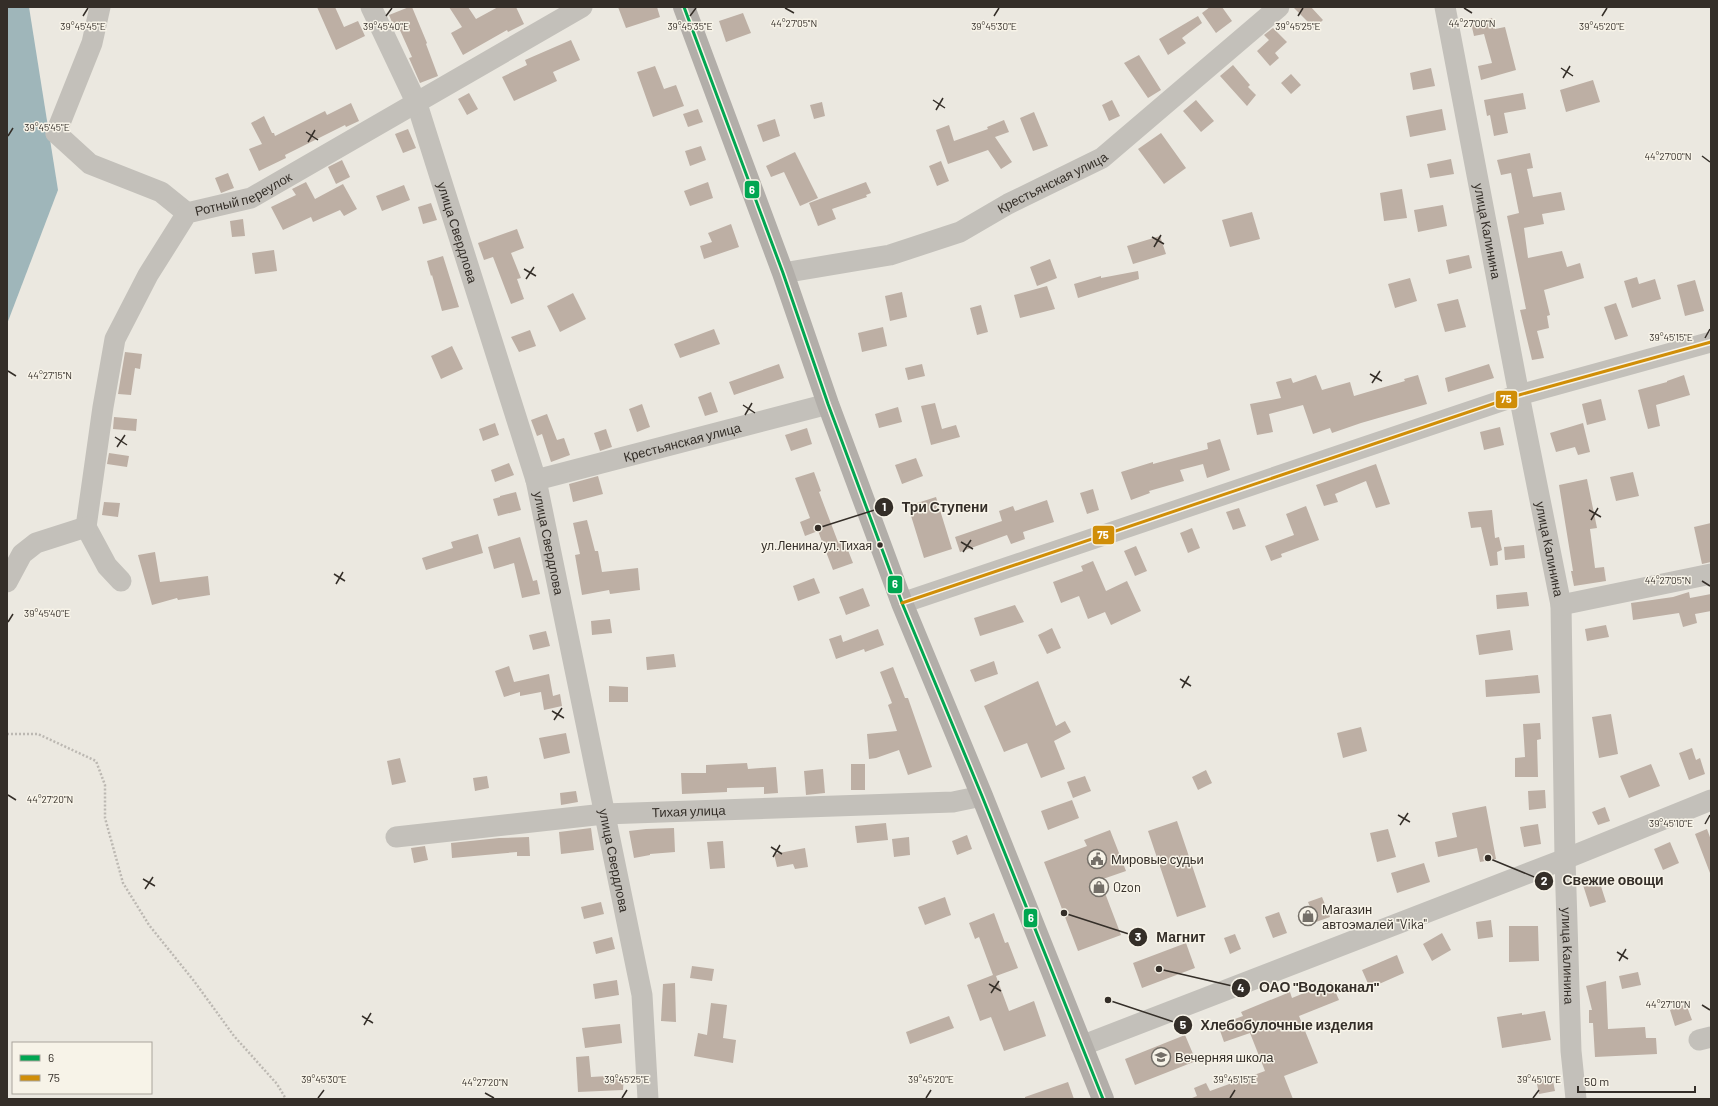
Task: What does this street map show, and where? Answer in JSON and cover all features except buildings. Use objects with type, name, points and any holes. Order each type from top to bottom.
[{"type":"main road","points":[[684,7],[783,273],[828,404],[902,603],[982,796],[1103,1099]]},
{"type":"street","points":[[100,7],[92,43],[56,133],[90,164],[161,192],[187,213]]},
{"type":"street","name":"улица Свердлова","points":[[371,7],[417,104],[536,480],[642,994],[648,1099]]},
{"type":"street","name":"Ротный переулок","points":[[86,527],[103,407],[115,339],[148,275],[187,213],[251,198],[417,104],[582,7]]},
{"type":"street","name":"Крестьянская улица","points":[[783,273],[890,255],[960,232],[1008,204],[1102,158],[1279,7]]},
{"type":"street","name":"улица Калинина","points":[[1445,7],[1519,395],[1561,605],[1565,859],[1571,1052],[1576,1099]]},
{"type":"street","points":[[902,603],[1519,395],[1711,342]]},
{"type":"street","name":"Крестьянская улица","points":[[536,480],[828,404]]},
{"type":"street","points":[[7,582],[22,554],[36,543],[86,527],[107,566],[121,581]]},
{"type":"street","points":[[1561,605],[1711,574]]},
{"type":"street","name":"Тихая улица","points":[[396,837],[604,814],[953,802],[982,796]]},
{"type":"street","points":[[1081,1046],[1565,859],[1711,800]]},
{"type":"path","points":[[7,734],[38,734],[96,761],[105,785],[105,818],[123,883],[149,925],[194,981],[234,1036],[277,1084],[286,1099]]},
{"type":"water","points":[[7,7],[29,7],[58,190],[7,324]]},
{"type":"transit line","name":"6","points":[[684,7],[783,273],[828,404],[902,603],[982,796],[1103,1099]]},
{"type":"transit line","name":"75","points":[[902,603],[1519,395],[1711,342]]},
{"type":"place","name":"Три Ступени","points":[[818,528]]},
{"type":"place","name":"ул.Ленина/ул.Тихая","points":[[880,545]]},
{"type":"place","name":"Свежие овощи","points":[[1488,858]]},
{"type":"place","name":"Мировые судьи","points":[[1097,859]]},
{"type":"place","name":"Ozon","points":[[1099,887]]},
{"type":"place","name":"Магнит","points":[[1064,913]]},
{"type":"place","name":"Магазин автоэмалей \"Vika\"","points":[[1308,916]]},
{"type":"place","name":"ОАО \"Водоканал\"","points":[[1159,969]]},
{"type":"place","name":"Хлебобулочные изделия","points":[[1108,1000]]},
{"type":"place","name":"Вечерняя школа","points":[[1161,1057]]}]
